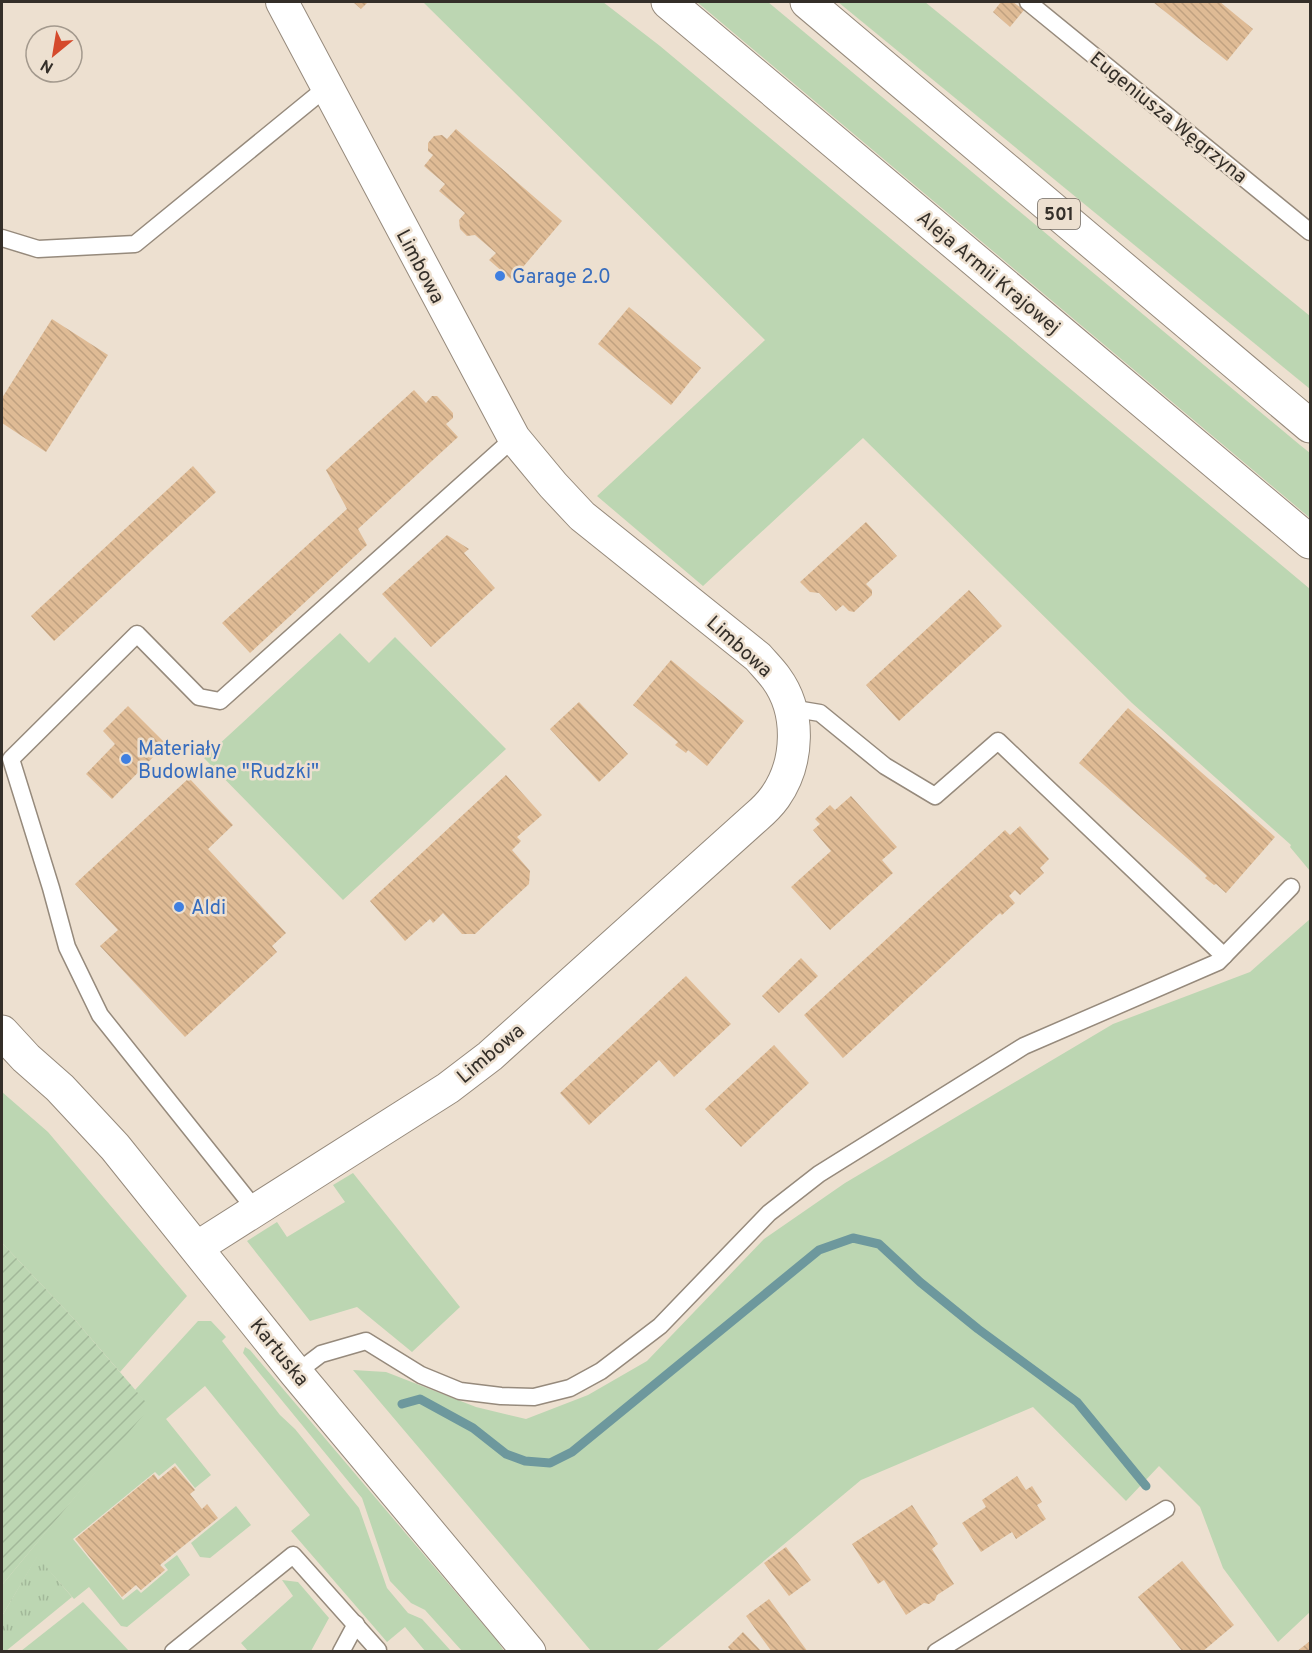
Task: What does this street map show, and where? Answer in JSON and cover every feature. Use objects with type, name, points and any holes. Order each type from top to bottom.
[{"type":"main road","name":"Aleja Armii Krajowej","points":[[668,2],[1311,542]]},
{"type":"main road","name":"501","points":[[807,2],[1311,426]]},
{"type":"main road","name":"Kartuska","points":[[2,1032],[14,1052],[60,1088],[115,1147],[296,1373],[529,1652]]},
{"type":"street","name":"Limbowa","points":[[196,1248],[448,1088],[490,1056],[756,817],[775,797],[789,770],[793,746],[794,721],[788,700],[777,678],[758,657],[582,516],[553,486],[514,438],[282,2]]},
{"type":"lane","name":"Eugeniusza Węgrzyna","points":[[1028,2],[1311,232]]},
{"type":"lane","points":[[2,238],[38,249],[135,244],[327,87]]},
{"type":"lane","points":[[255,1209],[100,1015],[67,946],[11,759],[137,634],[200,697],[220,701],[514,438]]},
{"type":"lane","points":[[790,708],[820,713],[885,766],[935,796],[998,741],[1224,956]]},
{"type":"lane","points":[[296,1373],[321,1354],[366,1341],[421,1375],[460,1391],[534,1397],[570,1389],[601,1371],[660,1326],[769,1213],[819,1174],[1024,1046],[1218,962],[1291,887]]},
{"type":"lane","points":[[936,1652],[1166,1509]]},
{"type":"lane","points":[[173,1652],[293,1556],[378,1650]]},
{"type":"lane","points":[[341,1652],[356,1624]]},
{"type":"green space","points":[[423,2],[603,2],[660,46],[1310,589],[1310,871],[1290,847],[1291,845],[1132,703],[863,438],[703,586],[597,496],[765,340]]},
{"type":"green space","points":[[697,2],[768,2],[1310,453],[1310,518]]},
{"type":"green space","points":[[838,2],[925,2],[1310,316],[1310,389]]},
{"type":"green space","points":[[340,633],[369,663],[395,637],[506,749],[343,900],[204,758]]},
{"type":"green space","points":[[1310,919],[1310,1612],[1278,1642],[1223,1568],[1200,1507],[1159,1466],[1126,1501],[1033,1407],[861,1480],[656,1651],[591,1651],[353,1370],[386,1372],[476,1407],[526,1419],[588,1395],[647,1361],[764,1239],[845,1183],[1113,1024],[1250,972]]},
{"type":"green space","points":[[2,1092],[48,1132],[187,1296],[120,1372],[76,1321],[2,1243]]},
{"type":"green space","points":[[353,1173],[460,1307],[412,1352],[357,1307],[310,1321],[247,1241],[277,1222],[287,1237],[345,1202],[333,1185]]},
{"type":"green space","points":[[2,1243],[76,1321],[150,1407],[2,1585]]},
{"type":"green space","points":[[198,1321],[211,1321],[226,1337],[222,1341],[280,1415],[295,1429],[359,1508],[387,1588],[408,1613],[422,1619],[451,1651],[425,1651],[405,1627],[387,1642],[291,1531],[310,1515],[205,1386],[166,1419],[211,1475],[195,1488],[175,1463],[159,1476],[155,1472],[73,1539],[123,1600],[137,1589],[141,1593],[168,1570],[164,1565],[177,1555],[190,1575],[127,1627],[121,1626],[89,1587],[74,1599],[37,1557],[2,1616],[2,1585],[149,1407],[135,1390]]},
{"type":"green space","points":[[245,1347],[250,1350],[504,1651],[462,1651],[425,1610],[411,1603],[390,1581],[362,1498],[243,1353]]},
{"type":"green space","points":[[236,1506],[251,1525],[210,1558],[200,1557],[191,1543]]},
{"type":"green space","points":[[37,1556],[72,1597],[6,1651],[2,1651],[2,1616]]},
{"type":"green space","points":[[282,1580],[298,1582],[329,1618],[311,1651],[248,1651],[241,1643],[293,1596]]},
{"type":"green space","points":[[83,1602],[129,1651],[21,1651]]},
{"type":"building","points":[[353,2],[368,2],[361,9]]},
{"type":"building","points":[[1001,2],[1013,2],[1024,10],[1010,27],[993,12]]},
{"type":"building","points":[[1153,2],[1220,2],[1253,29],[1227,61]]},
{"type":"building","points":[[456,129],[562,221],[512,280],[489,260],[496,253],[475,235],[467,236],[460,229],[459,220],[465,213],[439,191],[445,184],[424,166],[433,155],[428,151],[428,143],[434,136],[442,135],[447,139]]},
{"type":"building","points":[[629,307],[701,368],[671,405],[598,344]]},
{"type":"building","points":[[52,319],[108,355],[46,452],[2,423],[2,398]]},
{"type":"building","points":[[414,390],[426,403],[432,396],[437,396],[453,413],[453,418],[446,424],[458,437],[358,529],[367,545],[250,653],[222,623],[347,509],[326,470]]},
{"type":"building","points":[[193,466],[216,492],[54,641],[31,616]]},
{"type":"building","points":[[866,522],[897,556],[866,584],[872,590],[872,595],[854,612],[849,611],[843,605],[836,611],[819,593],[810,592],[800,582]]},
{"type":"building","points":[[447,535],[469,549],[464,553],[495,588],[431,647],[382,594]]},
{"type":"building","points":[[969,590],[1002,626],[899,721],[866,685]]},
{"type":"building","points":[[671,660],[744,721],[707,766],[688,750],[686,753],[675,745],[678,742],[633,705]]},
{"type":"building","points":[[579,702],[628,754],[599,782],[550,729]]},
{"type":"building","name":"Materiały Budowlane \"Rudzki\"","points":[[128,706],[166,744],[112,799],[86,774],[115,744],[103,731]]},
{"type":"building","points":[[1128,708],[1275,837],[1226,893],[1205,878],[1207,876],[1195,865],[1079,763]]},
{"type":"building","points":[[506,775],[542,815],[517,837],[521,841],[512,850],[530,871],[529,884],[475,934],[462,934],[443,913],[433,923],[430,919],[405,941],[370,901]]},
{"type":"building","name":"Aldi","points":[[189,778],[233,825],[208,849],[286,933],[272,946],[277,952],[185,1037],[100,946],[118,930],[75,884]]},
{"type":"building","points":[[851,796],[897,847],[882,860],[893,873],[830,930],[791,887],[831,851],[813,830],[820,824],[815,819],[830,805],[835,810]]},
{"type":"building","points":[[1020,826],[1049,859],[1040,868],[1044,873],[1020,895],[1015,890],[1009,896],[1015,903],[1002,915],[1000,913],[843,1058],[804,1015],[1005,830],[1010,835]]},
{"type":"building","points":[[801,958],[818,976],[779,1013],[762,996]]},
{"type":"building","points":[[686,976],[731,1024],[674,1077],[659,1060],[589,1125],[560,1093]]},
{"type":"building","points":[[774,1045],[809,1083],[741,1147],[705,1109]]},
{"type":"building","points":[[175,1466],[195,1490],[190,1494],[202,1509],[207,1504],[218,1518],[160,1565],[165,1570],[141,1590],[136,1585],[122,1597],[75,1539],[154,1474],[158,1480]]},
{"type":"building","points":[[1017,1476],[1026,1490],[1032,1486],[1042,1502],[1037,1505],[1046,1519],[1016,1539],[1012,1532],[981,1552],[962,1523],[986,1507],[982,1500]]},
{"type":"building","points":[[912,1505],[938,1544],[932,1549],[954,1584],[937,1595],[935,1600],[929,1604],[924,1603],[906,1615],[884,1580],[878,1584],[852,1544]]},
{"type":"building","points":[[786,1547],[811,1580],[789,1596],[764,1563]]},
{"type":"building","points":[[1182,1561],[1234,1625],[1202,1652],[1183,1652],[1138,1597]]},
{"type":"building","points":[[769,1599],[808,1652],[772,1652],[746,1616]]},
{"type":"building","points":[[743,1632],[762,1652],[732,1652],[728,1647]]},
{"type":"building","points":[[1310,1641],[1310,1652],[1296,1652]]},
{"type":"waterway","points":[[402,1404],[420,1399],[473,1428],[506,1454],[525,1461],[550,1463],[572,1452],[819,1250],[853,1238],[879,1244],[920,1282],[978,1329],[1077,1402],[1146,1486]]},
{"type":"place","name":"Garage 2.0","points":[[500,276]]},
{"type":"place","name":"Materiały Budowlane \"Rudzki\"","points":[[126,759]]},
{"type":"place","name":"Aldi","points":[[179,907]]}]
